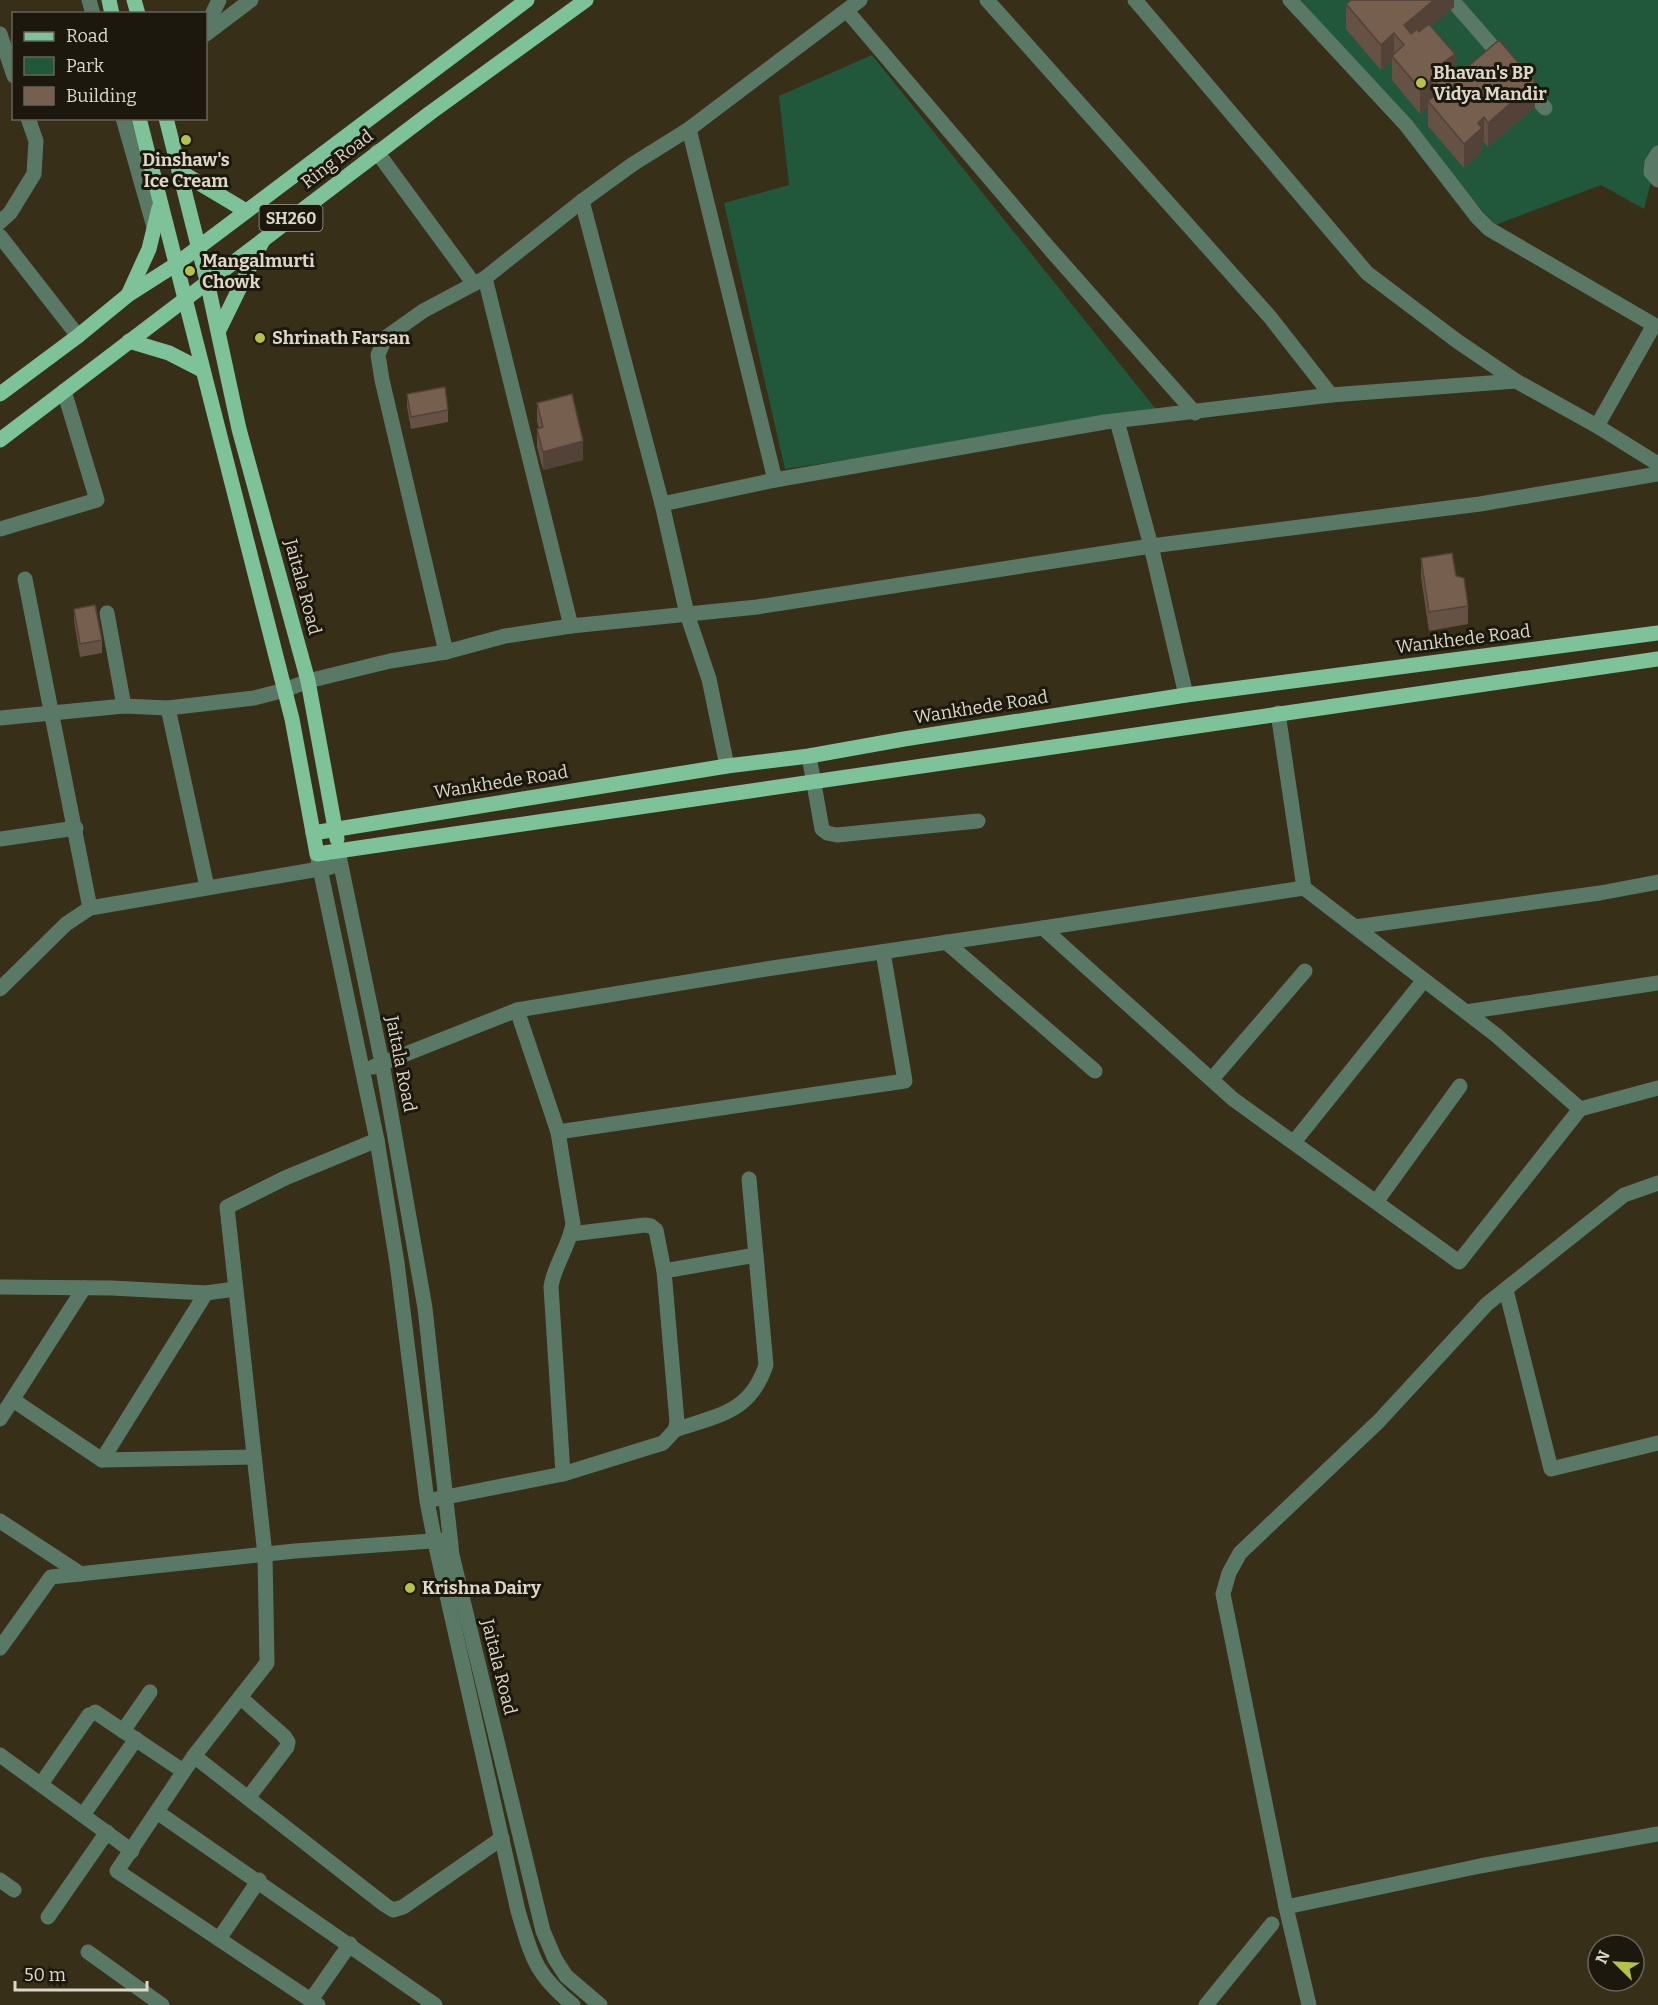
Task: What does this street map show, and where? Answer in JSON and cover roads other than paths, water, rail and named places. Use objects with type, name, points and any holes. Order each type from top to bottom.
[{"type":"main road","name":"SH260","points":[[0,394],[78,336],[128,295],[198,248],[527,0]]},
{"type":"main road","name":"Ring Road","points":[[0,440],[377,152],[586,0]]},
{"type":"main road","name":"Jaitala Road","points":[[139,120],[285,690],[319,862]]},
{"type":"main road","name":"Jaitala Road","points":[[166,120],[219,330],[239,429],[308,681],[340,858]]},
{"type":"main road","points":[[179,171],[246,211]]},
{"type":"main road","points":[[128,295],[148,249],[160,204]]},
{"type":"main road","points":[[219,330],[265,238]]},
{"type":"main road","points":[[129,341],[169,353],[202,370]]},
{"type":"main road","name":"Wankhede Road","points":[[313,833],[727,766],[809,756],[1186,694],[1658,633]]},
{"type":"main road","points":[[319,862],[813,783],[1658,659]]},
{"type":"street","points":[[207,25],[219,0]]},
{"type":"street","points":[[207,33],[251,0]]},
{"type":"street","points":[[446,652],[382,380],[378,355],[385,338],[423,311],[479,281],[582,201],[633,164],[689,129],[860,0]]},
{"type":"street","points":[[987,0],[1270,317],[1330,395]]},
{"type":"street","points":[[1136,0],[1367,273],[1457,341],[1516,381],[1597,426],[1658,464]]},
{"type":"street","points":[[1290,0],[1406,126],[1477,217],[1489,229],[1657,323],[1597,426]]},
{"type":"street","points":[[1452,0],[1545,108]]},
{"type":"street","points":[[847,11],[1048,248],[1195,413]]},
{"type":"street","points":[[0,34],[9,71]]},
{"type":"street","points":[[0,222],[10,213],[34,174],[36,141],[29,120]]},
{"type":"street","points":[[124,120],[154,227]]},
{"type":"street","points":[[689,129],[775,480]]},
{"type":"street","points":[[377,152],[479,281],[570,626]]},
{"type":"street","points":[[1658,153],[1652,163],[1651,172],[1658,180]]},
{"type":"street","points":[[582,201],[662,504],[687,614],[709,679],[727,766]]},
{"type":"street","points":[[0,236],[78,336]]},
{"type":"street","points":[[662,504],[775,480],[1118,421],[1330,395],[1516,381]]},
{"type":"street","points":[[0,529],[97,500],[64,391]]},
{"type":"street","points":[[1118,421],[1151,546],[1186,694]]},
{"type":"street","points":[[0,718],[124,706],[168,708],[254,698],[308,681],[390,661],[446,652],[505,636],[570,626],[687,614],[865,591],[1151,546],[1480,504],[1658,474]]},
{"type":"street","points":[[25,579],[90,908]]},
{"type":"street","points":[[107,613],[124,706]]},
{"type":"street","points":[[168,708],[207,887]]},
{"type":"street","points":[[1278,713],[1304,888],[1496,1035],[1580,1109]]},
{"type":"street","points":[[809,756],[822,829],[827,834],[837,835],[978,821]]},
{"type":"street","points":[[0,839],[76,828]]},
{"type":"street","name":"Jaitala Road","points":[[340,858],[382,1063],[425,1308],[440,1437],[444,1497],[442,1541],[518,1911],[533,1960],[544,1978],[566,2002]]},
{"type":"street","points":[[0,989],[66,924],[90,908],[207,887],[319,862]]},
{"type":"street","name":"Jaitala Road","points":[[319,862],[377,1140],[397,1263],[427,1501],[442,1541],[475,1655],[543,1931],[555,1959],[566,1976],[600,2005]]},
{"type":"street","points":[[1355,927],[1600,893],[1658,882]]},
{"type":"street","points":[[363,1071],[517,1010],[1304,888]]},
{"type":"street","points":[[1043,928],[1233,1099],[1459,1262],[1580,1109],[1658,1088]]},
{"type":"street","points":[[946,942],[1095,1071]]},
{"type":"street","points":[[558,1132],[905,1081],[883,952]]},
{"type":"street","points":[[1212,1079],[1305,971]]},
{"type":"street","points":[[1294,1142],[1424,980]]},
{"type":"street","points":[[1466,1012],[1658,983]]},
{"type":"street","points":[[517,1010],[558,1132],[573,1224],[572,1234],[555,1270],[551,1287],[563,1474]]},
{"type":"street","points":[[1376,1202],[1460,1086]]},
{"type":"street","points":[[350,1944],[314,2002],[117,1871],[183,1771],[267,1663],[265,1554],[227,1207],[285,1178],[377,1140]]},
{"type":"street","points":[[427,1501],[563,1474],[663,1443],[675,1430],[734,1409],[750,1396],[766,1365],[748,1179]]},
{"type":"street","points":[[1309,2005],[1286,1906],[1223,1594],[1229,1572],[1240,1553],[1379,1421],[1487,1304],[1624,1196],[1658,1183]]},
{"type":"street","points":[[572,1234],[645,1225],[656,1230],[664,1271],[677,1422],[675,1430]]},
{"type":"street","points":[[664,1271],[756,1255]]},
{"type":"street","points":[[0,1287],[206,1293],[236,1289]]},
{"type":"street","points":[[0,1419],[84,1288]]},
{"type":"street","points":[[1506,1290],[1551,1469],[1658,1443]]},
{"type":"street","points":[[102,1460],[206,1293]]},
{"type":"street","points":[[13,1400],[102,1460],[254,1457]]},
{"type":"street","points":[[0,1521],[81,1574]]},
{"type":"street","points":[[2,1643],[51,1578],[265,1554],[442,1541]]},
{"type":"street","points":[[83,1815],[130,1735],[150,1692]]},
{"type":"street","points":[[240,1697],[288,1742],[287,1747],[248,1798]]},
{"type":"street","points":[[41,1784],[92,1714],[130,1735],[183,1771]]},
{"type":"street","points":[[0,1755],[132,1851]]},
{"type":"street","points":[[194,1756],[393,1910],[403,1907],[502,1838]]},
{"type":"street","points":[[157,1812],[259,1880],[435,2005]]},
{"type":"street","points":[[48,1917],[107,1832]]},
{"type":"street","points":[[1286,1906],[1480,1866],[1658,1834]]},
{"type":"street","points":[[0,1880],[14,1890]]},
{"type":"street","points":[[219,1939],[259,1880]]},
{"type":"street","points":[[1206,2005],[1272,1924]]},
{"type":"street","points":[[88,1952],[162,2005]]},
{"type":"street","points":[[566,2002],[573,1982]]},
{"type":"place","name":"Bhavan's BP Vidya Mandir","points":[[1421,83]]},
{"type":"place","name":"Dinshaw's Ice Cream","points":[[186,140]]},
{"type":"place","name":"Mangalmurti Chowk","points":[[190,271]]},
{"type":"place","name":"Shrinath Farsan","points":[[260,338]]},
{"type":"place","name":"Krishna Dairy","points":[[410,1588]]}]
